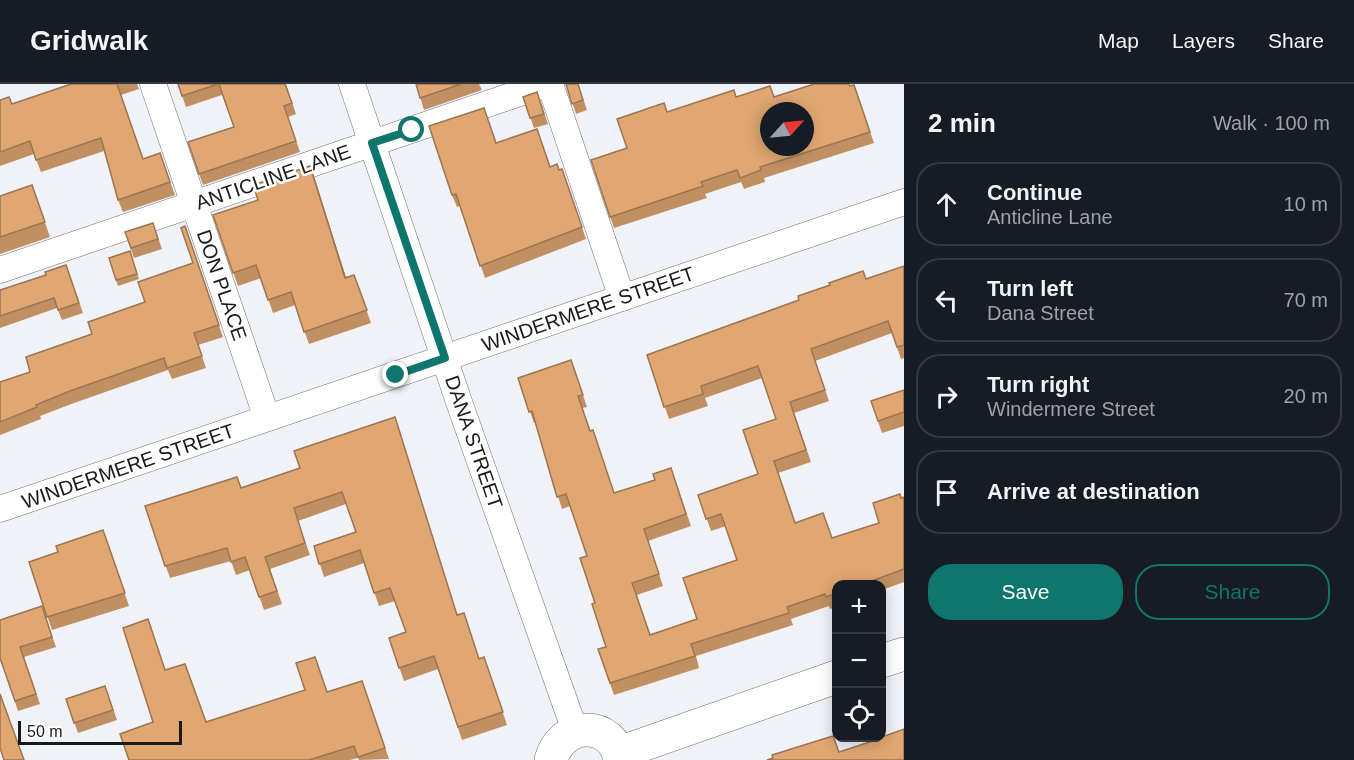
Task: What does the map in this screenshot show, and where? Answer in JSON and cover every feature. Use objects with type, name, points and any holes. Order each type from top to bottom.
[{"type":"main road","points":[[886,660],[904,654]]},
{"type":"main road","points":[[551,760],[562,738],[575,731],[588,730],[601,733],[612,742],[620,757],[832,679]]},
{"type":"street","name":"DON PLACE","points":[[153,84],[267,418]]},
{"type":"street","name":"DANA STREET","points":[[352,84],[575,731]]},
{"type":"street","name":"ANTICLINE LANE","points":[[0,270],[548,84]]},
{"type":"street","points":[[548,84],[622,298]]},
{"type":"street","name":"WINDERMERE STREET","points":[[0,509],[904,202]]},
{"type":"building","points":[[71,84],[117,84],[143,159],[160,153],[170,182],[118,200],[101,138],[36,160],[30,141],[0,152],[0,100],[9,97],[12,104]]},
{"type":"building","points":[[178,84],[218,84],[182,96]]},
{"type":"building","points":[[219,84],[285,84],[292,103],[284,106],[296,141],[199,174],[188,142],[234,127]]},
{"type":"building","points":[[416,84],[461,84],[420,98]]},
{"type":"building","points":[[566,84],[578,84],[583,100],[572,104]]},
{"type":"building","points":[[814,84],[854,85],[870,132],[814,150],[814,102],[760,102],[760,156],[795,156],[760,167],[761,170],[740,178],[737,170],[701,182],[703,186],[610,217],[591,160],[627,148],[617,119],[664,103],[667,112],[734,90],[736,97],[770,86],[774,97]]},
{"type":"building","points":[[537,92],[544,114],[530,118],[523,97]]},
{"type":"building","points":[[484,108],[496,143],[537,129],[550,167],[557,164],[559,170],[562,169],[582,227],[480,266],[456,194],[452,195],[429,126]]},
{"type":"building","points":[[310,166],[345,278],[354,275],[367,310],[304,332],[291,292],[268,300],[256,265],[233,273],[213,215],[258,200],[253,185]]},
{"type":"building","points":[[32,185],[45,222],[0,237],[0,196]]},
{"type":"building","points":[[153,223],[158,239],[131,248],[125,232]]},
{"type":"building","points":[[185,226],[219,325],[194,333],[202,356],[167,368],[164,358],[70,391],[0,422],[0,382],[30,372],[26,357],[92,334],[88,322],[145,302],[138,282],[193,263],[181,228]]},
{"type":"building","points":[[130,251],[137,274],[116,280],[109,258]]},
{"type":"building","points":[[66,265],[79,303],[58,310],[54,298],[0,316],[0,290],[46,275],[45,272]]},
{"type":"building","points":[[904,266],[904,345],[897,347],[888,321],[811,349],[825,390],[790,402],[806,450],[774,461],[795,523],[823,513],[832,538],[879,523],[873,503],[900,494],[901,498],[904,497],[904,569],[874,580],[832,580],[832,595],[826,597],[825,594],[787,607],[789,613],[691,644],[695,656],[610,683],[598,649],[606,647],[580,558],[587,556],[566,494],[557,497],[532,411],[529,412],[518,378],[571,360],[583,395],[578,396],[590,431],[593,430],[614,493],[655,480],[653,474],[671,468],[686,514],[644,529],[659,574],[632,583],[650,635],[697,619],[683,578],[737,560],[721,514],[706,519],[698,495],[758,474],[743,430],[776,419],[758,366],[701,386],[703,394],[664,407],[647,355],[799,300],[798,296],[863,271],[866,279]]},
{"type":"building","points":[[904,390],[904,412],[878,421],[871,401]]},
{"type":"building","points":[[395,417],[457,615],[464,613],[479,659],[484,657],[503,712],[458,727],[434,656],[399,668],[389,638],[406,632],[390,588],[374,593],[360,550],[319,564],[314,546],[356,532],[342,492],[294,508],[305,543],[265,557],[277,591],[259,597],[245,557],[231,562],[227,548],[165,566],[145,506],[237,477],[241,488],[300,468],[294,451]]},
{"type":"building","points":[[103,530],[125,593],[47,617],[29,562],[58,552],[56,546]]},
{"type":"building","points":[[42,606],[52,637],[20,647],[36,694],[15,701],[0,658],[0,620]]},
{"type":"building","points":[[148,619],[165,670],[185,664],[206,722],[305,690],[296,663],[315,657],[327,692],[362,681],[385,748],[358,757],[354,746],[309,760],[129,760],[120,734],[153,722],[123,628]]},
{"type":"building","points":[[105,686],[113,710],[74,723],[66,699]]},
{"type":"building","points":[[0,694],[24,760],[4,760],[0,748]]},
{"type":"building","points":[[904,729],[904,760],[767,760],[773,758],[772,755],[832,736],[832,742],[835,742],[839,752],[870,742],[886,742],[886,736]]},
{"type":"route","points":[[396,375],[445,358],[372,143],[412,130]]}]
